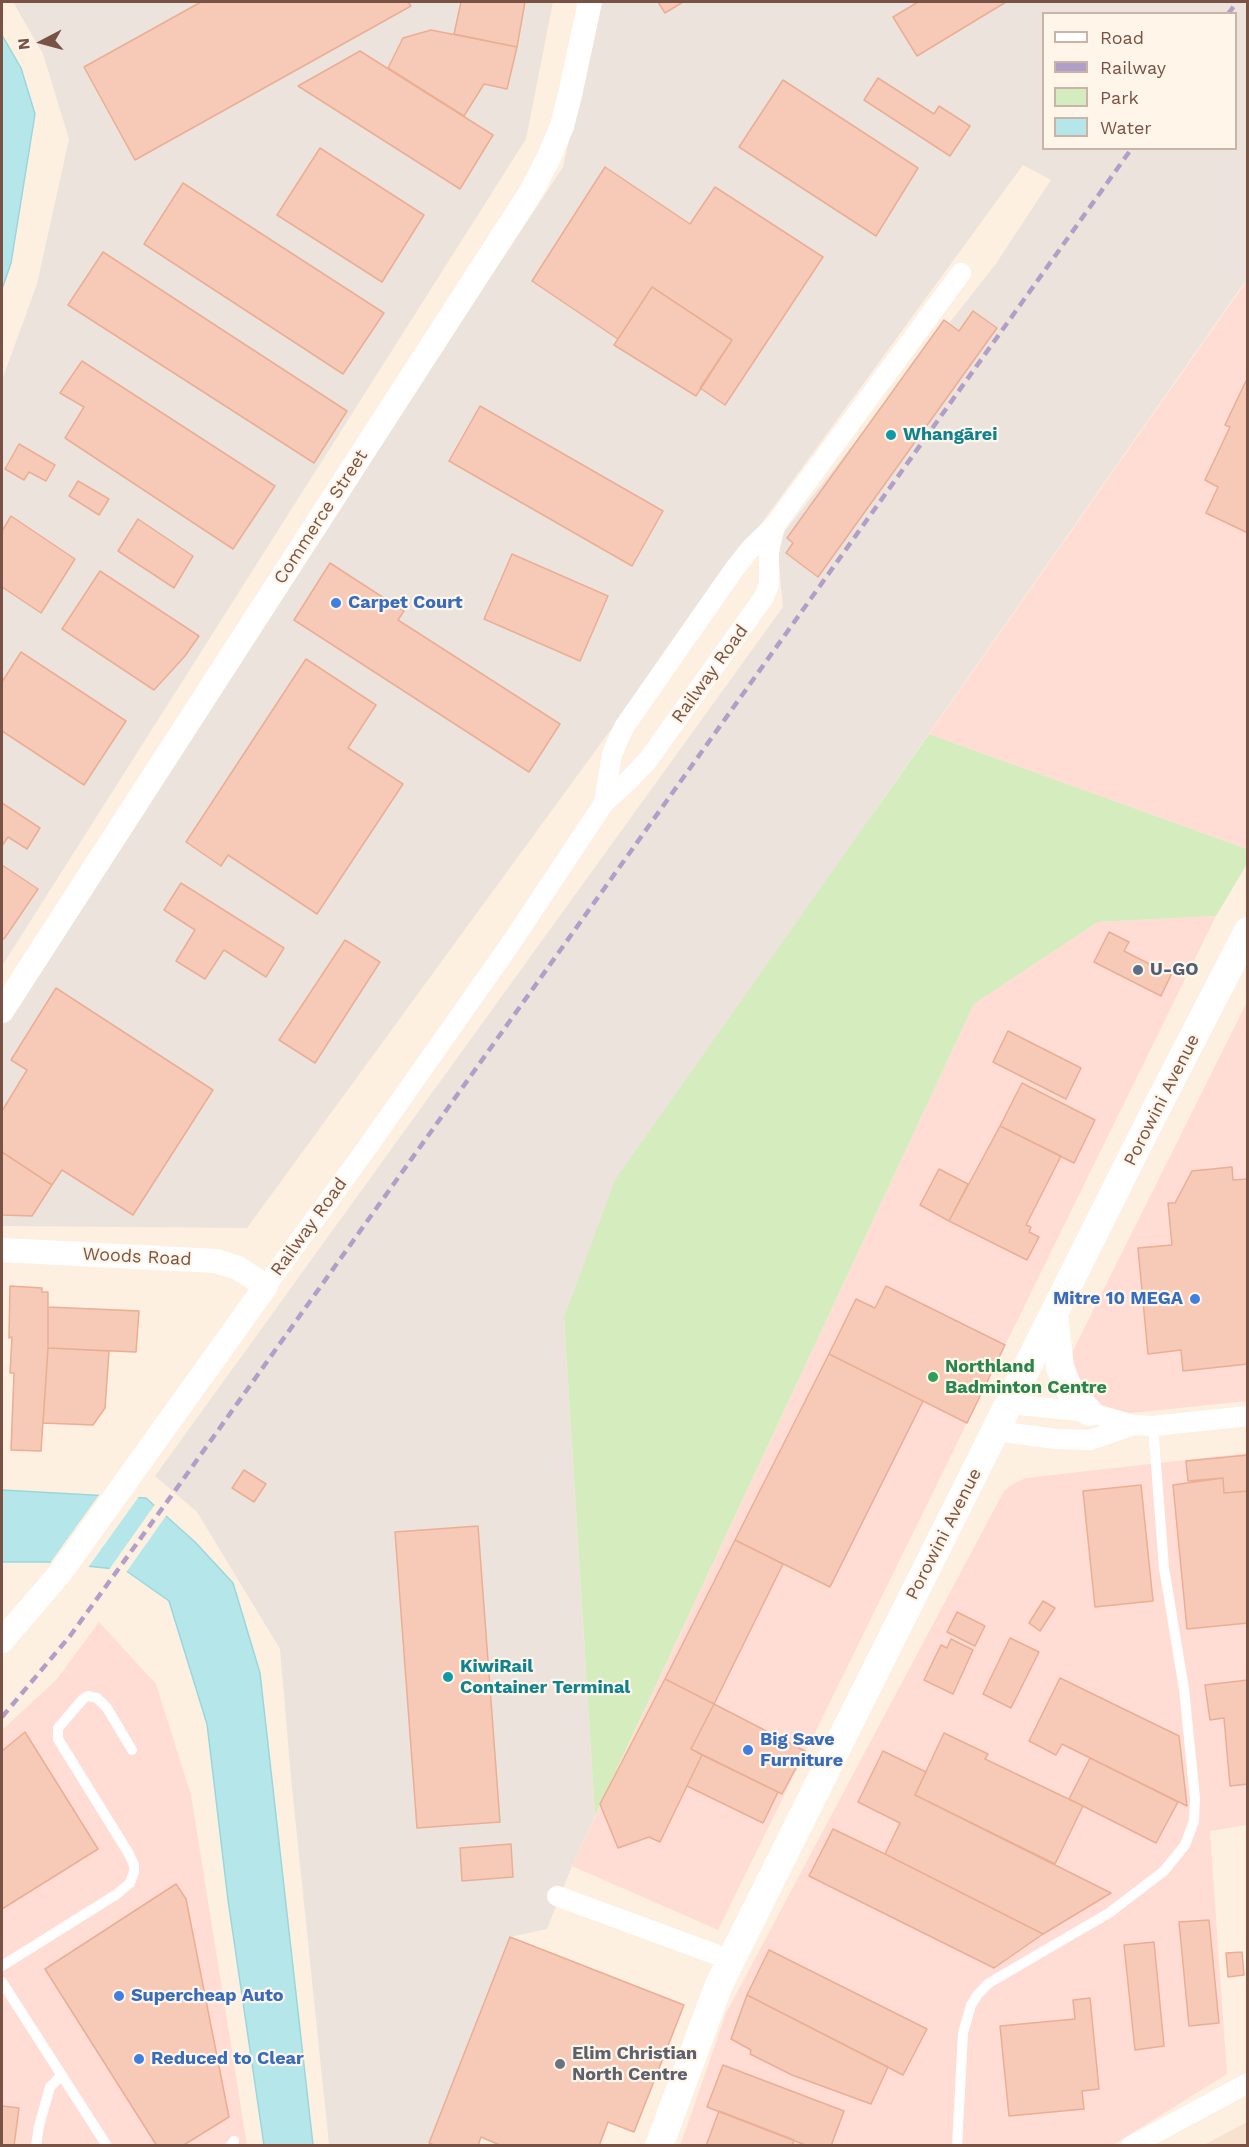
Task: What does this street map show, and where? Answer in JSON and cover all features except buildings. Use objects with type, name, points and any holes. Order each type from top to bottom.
[{"type":"main road","name":"Porowini Avenue","points":[[659,2145],[718,1987],[731,1960],[1156,1109],[1245,942]]},
{"type":"main road","points":[[1054,1315],[1060,1367],[1073,1395],[1089,1412]]},
{"type":"street","name":"Commerce Street","points":[[2,1011],[531,192],[562,126],[590,2]]},
{"type":"street","name":"Railway Road","points":[[604,803],[612,754],[622,731],[735,568],[751,548],[775,525],[961,273]]},
{"type":"street","name":"Railway Road","points":[[2,1641],[61,1572],[364,1152],[502,956],[604,803],[648,760],[767,594],[770,546],[775,525]]},
{"type":"street","name":"Woods Road","points":[[2,1250],[216,1261],[238,1268],[266,1286]]},
{"type":"street","points":[[1009,1404],[1089,1412],[1143,1426]]},
{"type":"street","points":[[996,1431],[1090,1440],[1143,1426],[1248,1416]]},
{"type":"street","points":[[557,1896],[731,1960]]},
{"type":"street","points":[[1131,2145],[1248,2083]]},
{"type":"lane","points":[[957,2145],[963,2033],[969,2012],[978,1994],[989,1983],[1109,1913],[1164,1871],[1185,1845],[1194,1821],[1196,1798],[1184,1689],[1143,1426]]},
{"type":"lane","points":[[2,1966],[117,1894],[133,1878],[132,1859],[58,1739],[58,1728],[83,1699],[88,1696],[97,1698],[107,1708],[132,1750]]},
{"type":"lane","points":[[2,1982],[107,2145]]},
{"type":"lane","points":[[36,2145],[50,2087],[62,2075]]},
{"type":"shaded area","points":[[13,2],[553,2],[526,139],[2,966],[2,380],[37,284],[69,139],[43,54]]},
{"type":"shaded area","points":[[600,2],[1247,2],[1247,284],[1244,283],[876,809],[564,1318],[595,1816],[547,1929],[510,1937],[429,2143],[415,2146],[329,2145],[280,1649],[197,1512],[155,1476],[783,607],[777,541],[995,265],[1051,180],[1023,165],[247,1228],[2,1226],[2,1019],[563,167]]},
{"type":"shaded area","points":[[1245,283],[1247,284],[1247,849],[929,734]]},
{"type":"shaded area","points":[[1216,916],[718,1930],[572,1866],[974,1004],[1098,922]]},
{"type":"shaded area","points":[[1247,1002],[1247,1401],[1103,1416],[1064,1369]]},
{"type":"shaded area","points":[[1247,1453],[1247,1825],[1210,1831],[1227,2074],[1113,2145],[680,2146],[726,2013],[1004,1491],[1026,1478]]},
{"type":"shaded area","points":[[99,1622],[156,1684],[191,1795],[247,2145],[2,2146],[2,1730],[57,1679]]},
{"type":"shaded area","points":[[1247,2122],[1247,2145],[1204,2145]]},
{"type":"green space","points":[[929,734],[1247,849],[1247,864],[1216,916],[1098,922],[974,1004],[595,1816],[564,1318],[615,1180]]},
{"type":"water","points":[[2,35],[21,68],[35,114],[11,263],[2,289]]},
{"type":"water","points":[[2,1490],[146,1498],[195,1542],[233,1583],[260,1673],[313,2145],[264,2145],[228,1900],[207,1724],[169,1601],[125,1570],[47,1562],[2,1562]]},
{"type":"pier","points":[[101,1492],[140,1495],[87,1569],[48,1566]]},
{"type":"pier","points":[[156,1503],[168,1513],[125,1574],[108,1571]]},
{"type":"railway","points":[[1230,12],[1237,2]]},
{"type":"railway","points":[[2,1717],[70,1636],[182,1481],[1131,150]]},
{"type":"place","name":"Whangārei","points":[[891,435]]},
{"type":"place","name":"Carpet Court","points":[[336,603]]},
{"type":"place","name":"U-GO","points":[[1138,970]]},
{"type":"place","name":"Mitre 10 MEGA","points":[[1195,1299]]},
{"type":"place","name":"Northland Badminton Centre","points":[[933,1377]]},
{"type":"place","name":"KiwiRail Container Terminal","points":[[448,1677]]},
{"type":"place","name":"Big Save Furniture","points":[[748,1750]]},
{"type":"place","name":"Supercheap Auto","points":[[119,1996]]},
{"type":"place","name":"Reduced to Clear","points":[[139,2059]]},
{"type":"place","name":"Elim Christian North Centre","points":[[560,2064]]}]
